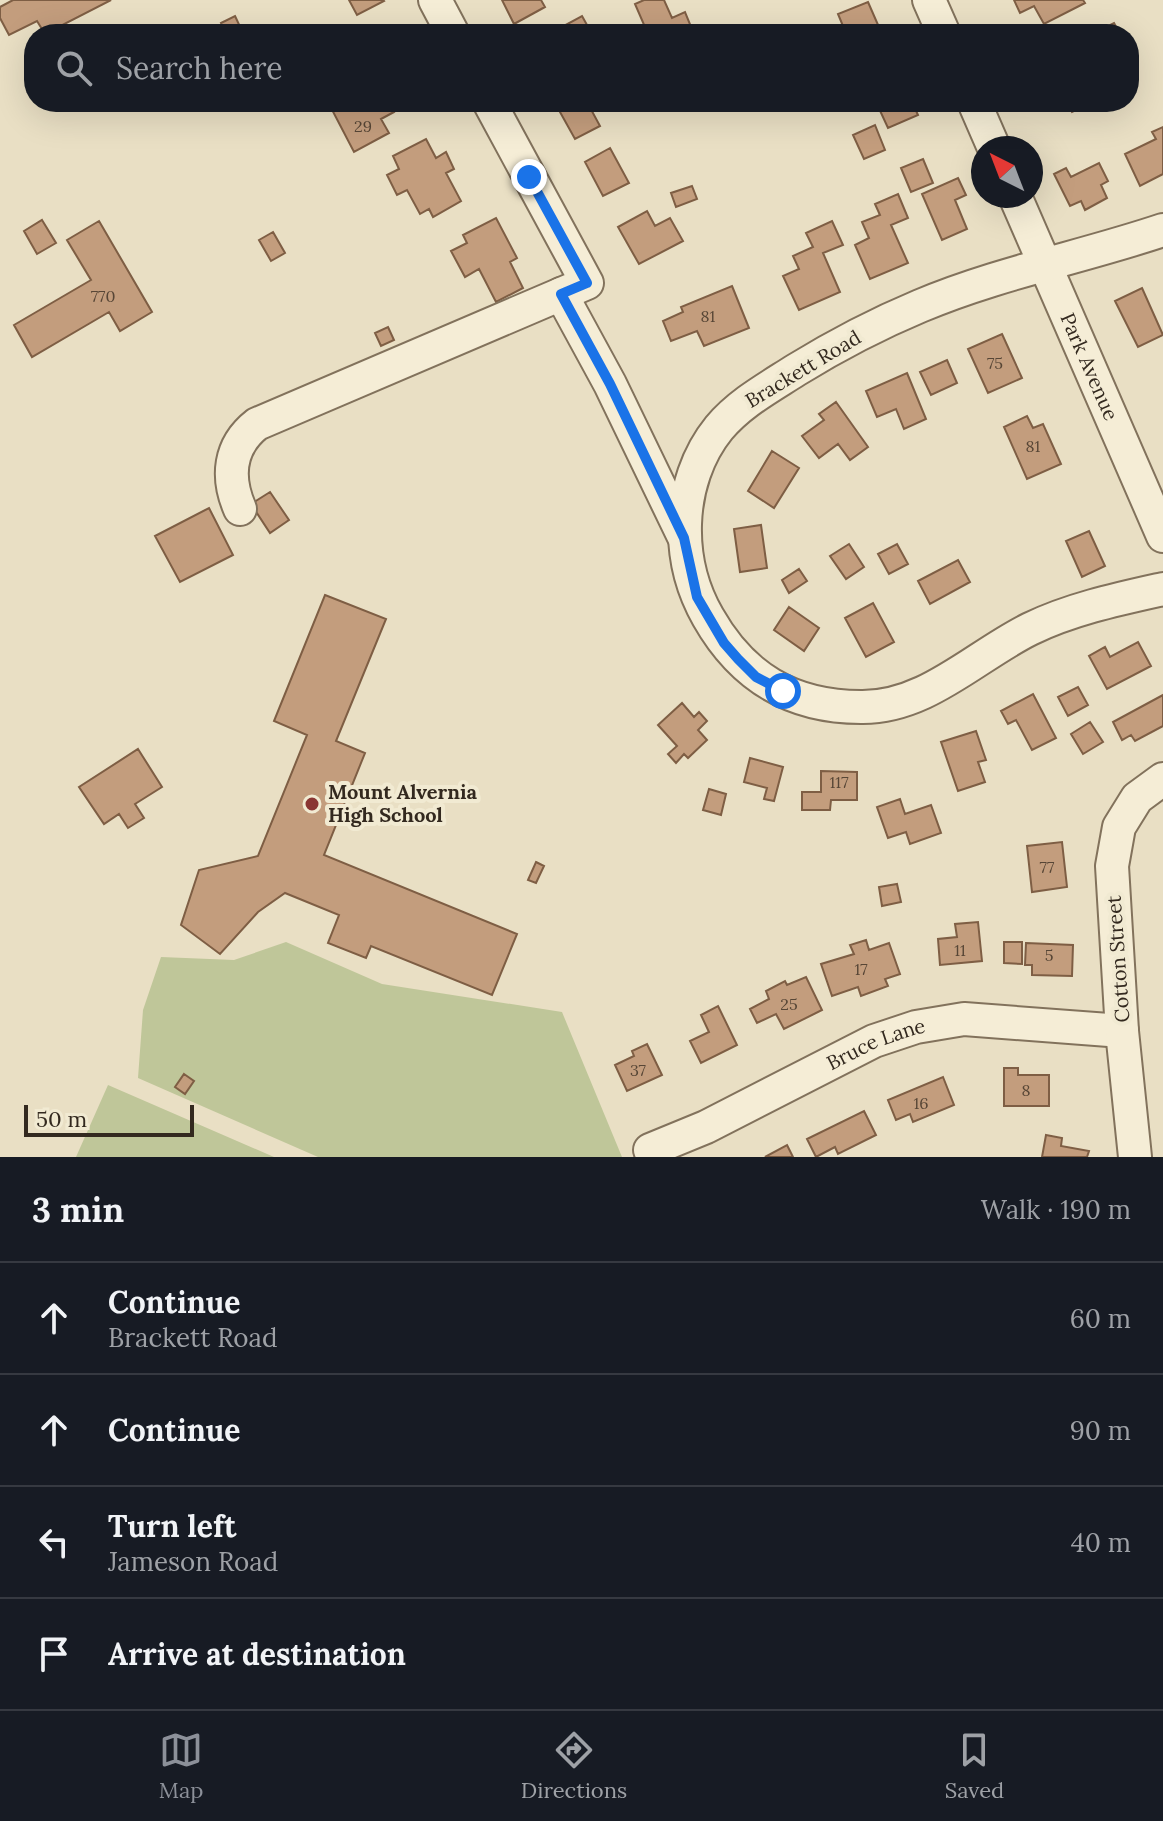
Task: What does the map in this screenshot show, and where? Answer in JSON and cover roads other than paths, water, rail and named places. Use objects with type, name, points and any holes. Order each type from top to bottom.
[{"type":"street","points":[[435,0],[448,24]]},
{"type":"street","points":[[929,0],[940,24]]},
{"type":"street","points":[[494,112],[574,288],[610,384],[684,538]]},
{"type":"street","points":[[978,112],[989,136]]},
{"type":"street","name":"Park Avenue","points":[[1020,208],[1163,536]]},
{"type":"street","name":"Brackett Road","points":[[1163,230],[922,305],[863,332],[750,399],[716,431],[693,473],[686,505],[684,538],[697,597],[724,643],[738,659],[756,677],[783,691],[838,706],[863,708],[893,704],[920,694],[1031,629],[1100,604],[1163,589]]},
{"type":"street","points":[[240,509],[233,488],[231,467],[240,439],[257,424],[574,288]]},
{"type":"street","name":"Cotton Street","points":[[1135,1157],[1122,1031],[1112,866],[1119,827],[1137,798],[1163,779]]},
{"type":"street","name":"Bruce Lane","points":[[650,1150],[706,1127],[874,1041],[916,1027],[964,1019],[1122,1031]]},
{"type":"place","name":"Mount Alvernia High School","points":[[312,804]]}]
